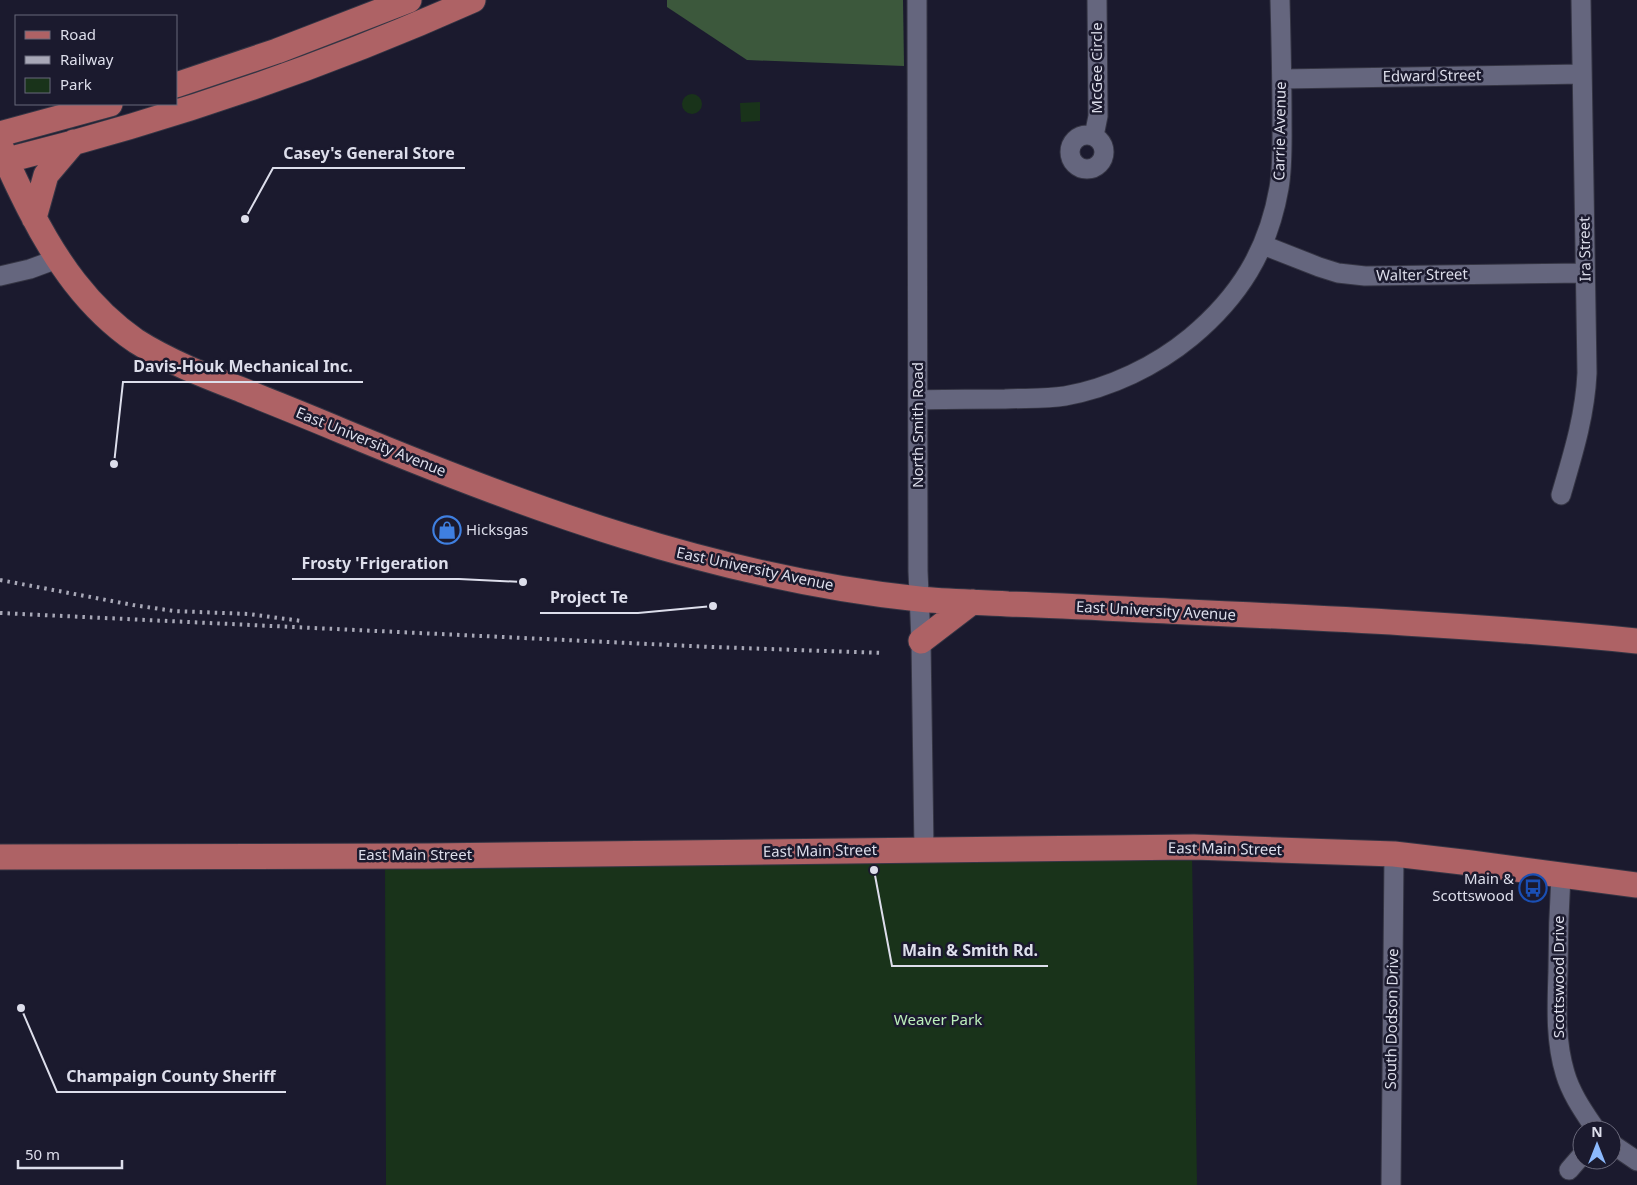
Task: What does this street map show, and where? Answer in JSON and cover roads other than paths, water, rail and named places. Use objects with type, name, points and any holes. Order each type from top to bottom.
[{"type":"main road","points":[[178,84],[277,51],[409,0]]},
{"type":"main road","points":[[2,156],[74,142],[247,89],[336,57],[473,0]]},
{"type":"main road","points":[[0,134],[106,105]]},
{"type":"main road","points":[[34,218],[46,175],[74,142]]},
{"type":"main road","name":"East University Avenue","points":[[2,156],[48,245],[72,280],[111,321],[156,352],[191,370],[385,449],[510,497],[660,548],[798,581],[920,600],[1434,625],[1637,641]]},
{"type":"main road","points":[[921,641],[972,602]]},
{"type":"main road","name":"East Main Street","points":[[0,858],[428,856],[1194,848],[1394,854],[1637,885]]},
{"type":"street","name":"North Smith Road","points":[[917,0],[918,570],[924,850]]},
{"type":"street","name":"McGee Circle","points":[[1094,136],[1098,116],[1097,0]]},
{"type":"street","name":"Carrie Avenue","points":[[918,400],[1041,398],[1088,391],[1119,380],[1149,366],[1178,348],[1225,306],[1243,281],[1264,245],[1279,188],[1282,79],[1280,0]]},
{"type":"street","name":"Ira Street","points":[[1560,495],[1578,437],[1586,399],[1581,0]]},
{"type":"street","name":"Edward Street","points":[[1282,79],[1582,74]]},
{"type":"street","name":"Walter Street","points":[[1264,245],[1319,267],[1365,276],[1585,273]]},
{"type":"street","points":[[0,276],[23,272],[57,259]]},
{"type":"street","name":"South Dodson Drive","points":[[1391,1185],[1394,854]]},
{"type":"street","name":"Scottswood Drive","points":[[1561,875],[1558,906],[1557,1011],[1559,1047],[1571,1089],[1590,1120]]},
{"type":"street","points":[[1622,1151],[1637,1161]]},
{"type":"street","points":[[1569,1170],[1572,1167]]},
{"type":"railway","points":[[0,580],[174,611],[248,614],[302,621]]},
{"type":"railway","points":[[0,613],[712,647],[883,653]]},
{"type":"place","name":"Casey's General Store","points":[[245,219]]},
{"type":"place","name":"Davis-Houk Mechanical Inc.","points":[[114,464]]},
{"type":"place","name":"Hicksgas","points":[[447,530]]},
{"type":"place","name":"Frosty 'Frigeration","points":[[523,582]]},
{"type":"place","name":"Project Te","points":[[713,606]]},
{"type":"place","name":"Main & Smith Rd.","points":[[874,870]]},
{"type":"place","name":"Main & Scottswood","points":[[1533,888]]},
{"type":"place","name":"Champaign County Sheriff","points":[[21,1008]]},
{"type":"park label","name":"Weaver Park","points":[[938,1020]]}]
